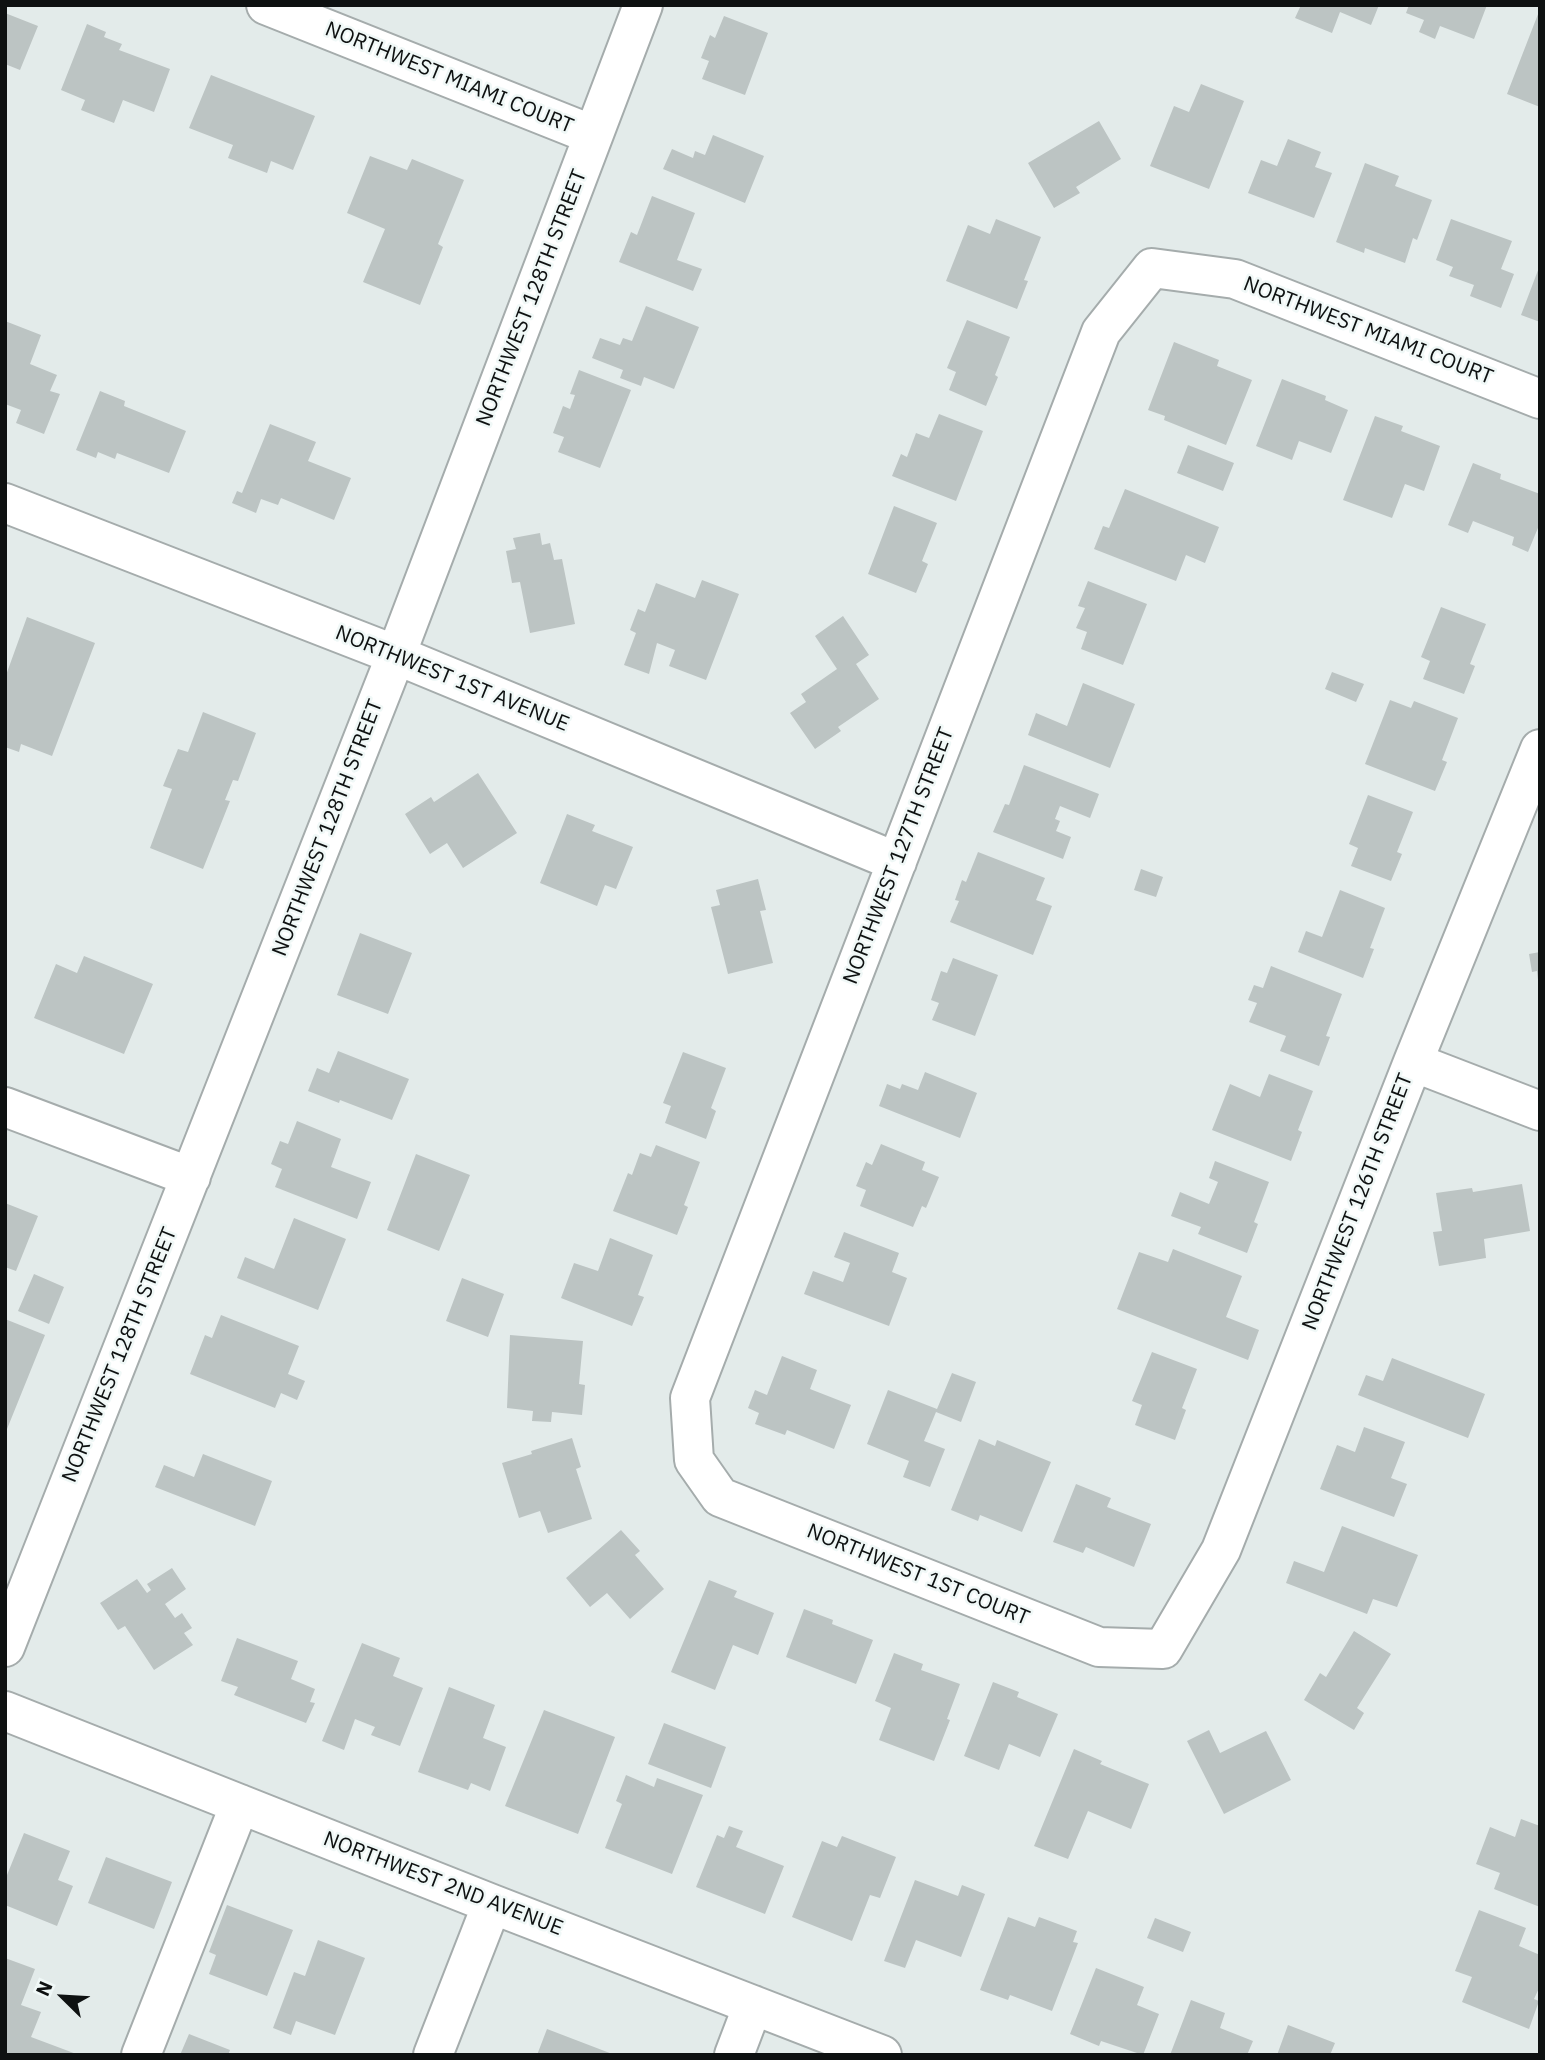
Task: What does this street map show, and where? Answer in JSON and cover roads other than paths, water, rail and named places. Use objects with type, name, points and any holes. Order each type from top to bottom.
[{"type":"street","name":"NORTHWEST MIAMI COURT","points":[[266,5],[593,135]]},
{"type":"street","name":"NORTHWEST 128TH STREET","points":[[5,1647],[396,656],[643,5]]},
{"type":"street","name":"NORTHWEST MIAMI COURT","points":[[1152,268],[1235,279],[1540,399]]},
{"type":"street","name":"NORTHWEST 127TH STREET","points":[[694,1460],[690,1398],[1101,332],[1152,268]]},
{"type":"street","name":"NORTHWEST 1ST AVENUE","points":[[5,503],[396,656],[897,862]]},
{"type":"street","name":"NORTHWEST 126TH STREET","points":[[1163,1649],[1222,1550],[1413,1062],[1540,749]]},
{"type":"street","points":[[1413,1062],[1540,1111]]},
{"type":"street","points":[[5,1107],[191,1177]]},
{"type":"street","name":"NORTHWEST 1ST COURT","points":[[694,1460],[720,1497],[1099,1647],[1163,1649]]},
{"type":"street","name":"NORTHWEST 2ND AVENUE","points":[[5,1710],[492,1904],[882,2055]]},
{"type":"street","points":[[141,2055],[240,1804]]},
{"type":"street","points":[[433,2055],[492,1904]]},
{"type":"street","points":[[734,2055],[754,2005]]}]
